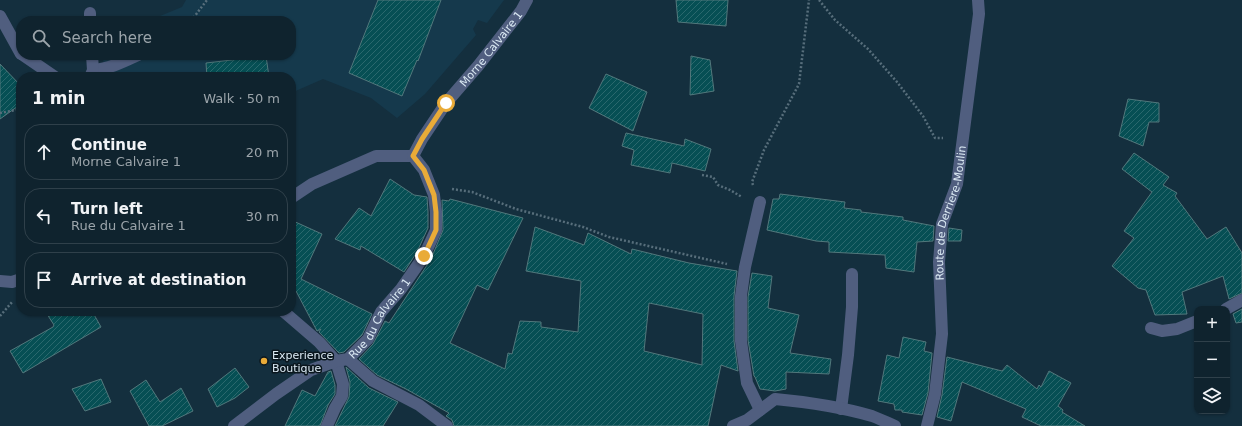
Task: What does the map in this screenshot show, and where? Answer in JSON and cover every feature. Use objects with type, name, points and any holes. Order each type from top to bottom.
[{"type":"street","name":"Morne Calvaire 1","points":[[413,156],[422,139],[446,103],[483,60],[521,11],[527,0]]},
{"type":"street","name":"Route de Derriere-Moulin","points":[[927,426],[935,394],[942,334],[939,262],[942,224],[957,184],[964,142],[979,14],[978,0]]},
{"type":"street","points":[[0,16],[16,44]]},
{"type":"street","points":[[31,60],[49,72]]},
{"type":"street","points":[[91,72],[92,60]]},
{"type":"street","points":[[94,72],[128,60]]},
{"type":"street","points":[[296,195],[312,184],[376,156],[413,156]]},
{"type":"street","name":"Rue du Calvaire 1","points":[[234,426],[311,370],[342,360],[368,339],[381,312],[401,289],[424,256],[436,230],[436,212],[434,195],[424,170],[413,156]]},
{"type":"street","points":[[760,202],[745,267],[741,296],[741,341],[747,383],[760,410]]},
{"type":"street","points":[[841,409],[848,355],[852,306],[852,274]]},
{"type":"street","points":[[0,281],[12,282],[16,281]]},
{"type":"street","points":[[1230,307],[1242,300]]},
{"type":"street","points":[[289,316],[342,360],[373,381],[419,405],[448,426]]},
{"type":"street","points":[[1151,328],[1162,331],[1177,329],[1194,323]]},
{"type":"street","points":[[327,426],[342,396],[342,360]]},
{"type":"street","points":[[733,426],[747,420],[775,400],[841,409],[873,417],[895,426]]},
{"type":"path","points":[[195,16],[207,0]]},
{"type":"path","points":[[760,202],[752,182],[764,150],[799,84],[809,0]]},
{"type":"path","points":[[819,0],[835,20],[868,49],[897,82],[923,116],[935,138],[946,138],[964,142]]},
{"type":"path","points":[[0,113],[16,110]]},
{"type":"path","points":[[702,175],[713,177],[718,185],[730,190],[750,202],[751,214],[756,219]]},
{"type":"path","points":[[432,191],[445,188],[472,192],[516,210],[583,227],[609,237],[745,267]]},
{"type":"shaded area","points":[[186,0],[504,0],[487,23],[478,20],[473,29],[476,35],[425,94],[397,118],[371,98],[323,79],[296,91],[296,72],[104,72],[103,60],[296,60],[296,16],[160,16],[182,7]]},
{"type":"building","points":[[378,0],[441,0],[418,61],[417,60],[402,96],[349,73]]},
{"type":"building","points":[[676,0],[728,0],[726,26],[678,22]]},
{"type":"building","points":[[691,56],[710,60],[714,91],[690,95]]},
{"type":"building","points":[[232,60],[267,60],[268,72],[207,72],[206,63]]},
{"type":"building","points":[[0,64],[16,81],[16,108],[0,119]]},
{"type":"building","points":[[606,74],[647,92],[633,131],[589,108]]},
{"type":"building","points":[[1128,99],[1159,103],[1159,122],[1149,122],[1143,146],[1119,136]]},
{"type":"building","points":[[626,133],[684,146],[685,139],[711,149],[705,171],[672,163],[670,173],[631,165],[634,150],[622,146]]},
{"type":"building","points":[[1134,153],[1169,177],[1163,185],[1177,193],[1175,196],[1207,239],[1226,227],[1242,253],[1242,293],[1229,299],[1223,276],[1182,292],[1187,314],[1155,315],[1146,290],[1138,288],[1112,266],[1134,238],[1124,231],[1152,192],[1122,169]]},
{"type":"building","points":[[390,179],[414,195],[427,197],[428,228],[417,252],[404,272],[361,246],[360,250],[335,239],[359,208],[371,216]]},
{"type":"building","points":[[780,194],[845,202],[844,208],[861,210],[861,212],[903,217],[903,220],[934,226],[933,241],[917,242],[914,272],[886,268],[885,255],[829,252],[829,242],[816,241],[767,230],[773,199],[779,199]]},
{"type":"building","points":[[450,199],[523,218],[488,290],[477,285],[450,343],[505,369],[508,353],[512,354],[520,321],[541,322],[541,327],[578,332],[581,281],[526,271],[535,227],[584,245],[588,233],[631,254],[632,249],[689,263],[737,271],[734,296],[734,341],[738,371],[721,365],[708,426],[454,426],[452,420],[446,416],[449,413],[377,375],[359,359],[373,344],[385,321],[389,323],[431,259],[443,230],[442,200],[449,201]],"holes":[[[649,303],[703,314],[702,365],[644,351]]]},
{"type":"building","points":[[296,222],[322,234],[301,279],[372,314],[362,335],[344,352],[339,353],[319,332],[321,329],[317,331],[296,291]]},
{"type":"building","points":[[949,228],[962,230],[961,241],[948,241]]},
{"type":"building","points":[[752,273],[772,276],[768,308],[799,315],[790,353],[831,359],[829,374],[786,372],[786,389],[775,391],[760,389],[754,376],[748,340],[748,297]]},
{"type":"building","points":[[1242,309],[1242,322],[1236,323],[1233,314]]},
{"type":"building","points":[[48,316],[95,316],[101,327],[23,373],[10,351],[53,327],[54,325]]},
{"type":"building","points":[[903,337],[926,342],[924,351],[932,353],[928,393],[922,415],[902,412],[902,410],[895,410],[894,404],[878,401],[887,355],[899,358]]},
{"type":"building","points":[[947,357],[1002,371],[1007,365],[1037,389],[1039,385],[1041,387],[1049,371],[1071,383],[1058,406],[1063,410],[1062,412],[1085,426],[1041,426],[1022,417],[1026,409],[962,382],[951,421],[937,417],[942,395]]},
{"type":"building","points":[[346,367],[369,388],[398,402],[383,426],[335,426],[349,397],[350,382]]},
{"type":"building","points":[[235,368],[249,387],[235,398],[217,407],[208,389]]},
{"type":"building","points":[[331,371],[335,385],[335,394],[328,405],[320,426],[285,426],[302,390],[315,396],[328,372]]},
{"type":"building","points":[[101,379],[111,402],[85,411],[72,389]]},
{"type":"building","points":[[146,380],[160,402],[181,388],[193,411],[162,426],[149,426],[130,391]]},
{"type":"place","name":"Experience Boutique","points":[[264,361]]},
{"type":"route","points":[[424,256],[436,230],[436,212],[434,195],[424,170],[413,156],[422,139],[446,103]]}]
